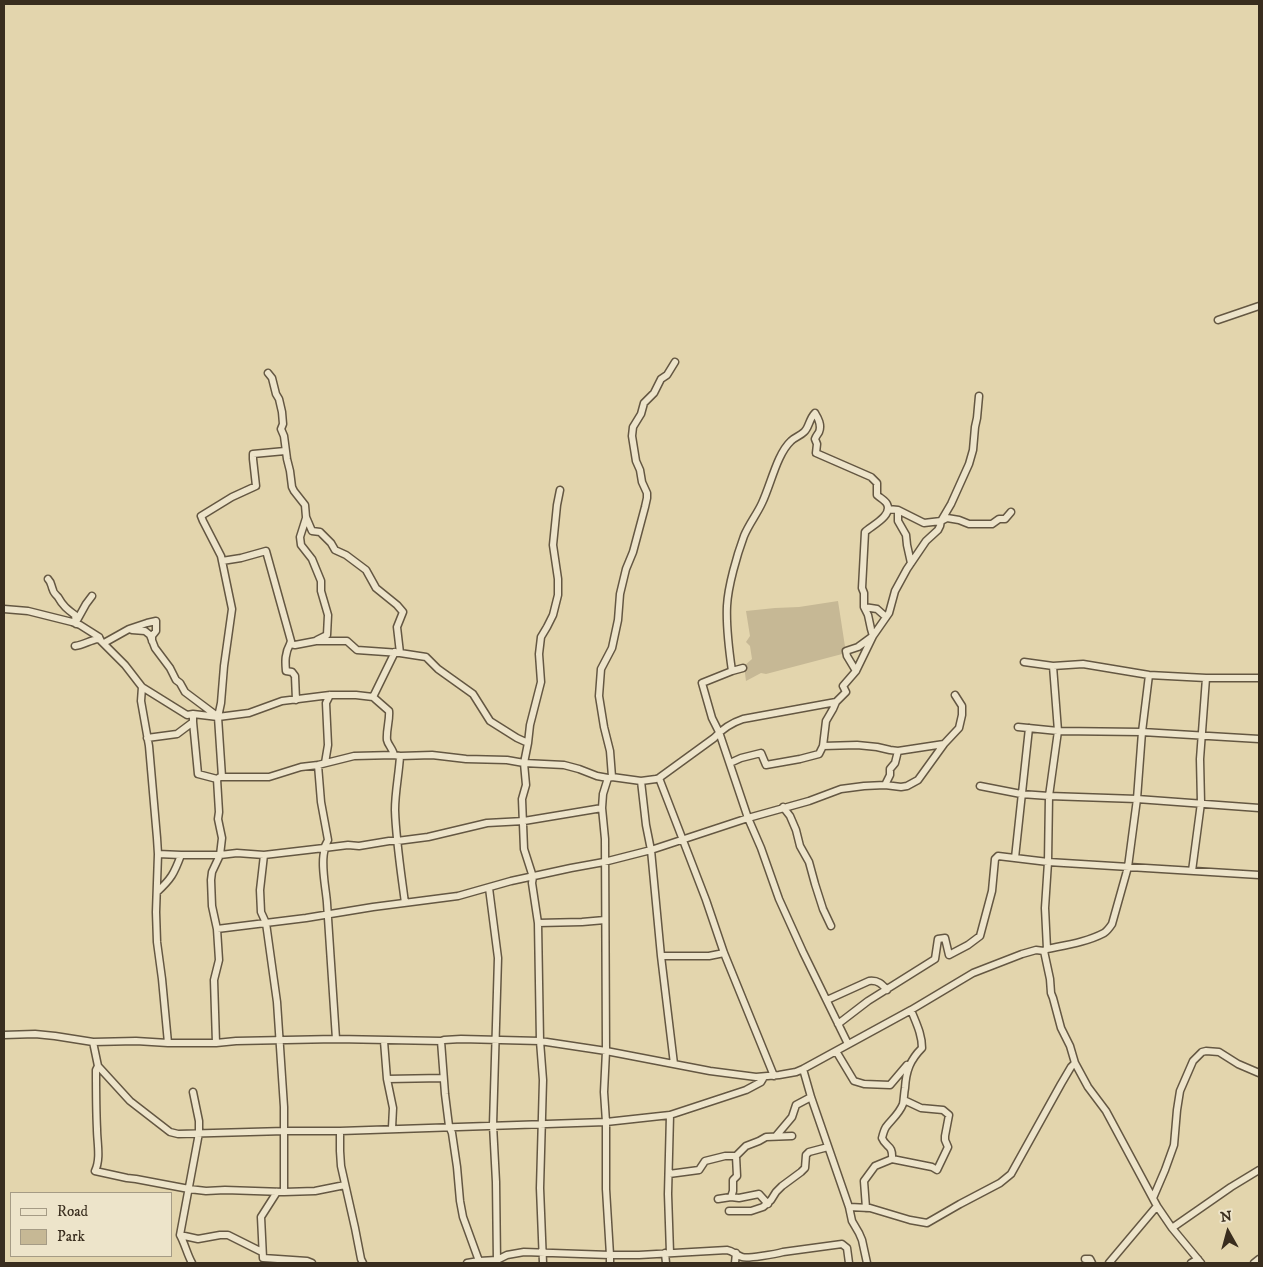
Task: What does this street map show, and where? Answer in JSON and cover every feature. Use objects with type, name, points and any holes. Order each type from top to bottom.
[{"type":"street","points":[[1218,320],[1259,306]]},
{"type":"street","points":[[610,1263],[604,1092],[606,1051],[605,839],[602,808],[603,794],[610,777],[610,751],[599,696],[601,669],[612,648],[618,620],[620,594],[647,498],[636,461],[632,436],[633,427],[641,414],[644,403],[654,393],[661,379],[667,375],[675,362]]},
{"type":"street","points":[[268,373],[272,378],[282,412],[281,429],[284,436],[292,487],[304,505],[306,517],[312,531],[320,532],[335,550],[346,555],[366,570],[376,588],[398,605],[403,612],[397,627],[398,652],[373,697]]},
{"type":"street","points":[[730,764],[741,758],[761,753],[766,765],[819,754],[823,746],[826,721],[836,702],[846,692],[843,686],[856,671],[873,636],[889,614],[895,591],[911,563],[926,541],[938,530],[951,504],[972,457],[979,396]]},
{"type":"street","points":[[732,671],[728,648],[727,608],[729,592],[744,535],[762,504],[782,452],[790,441],[804,432],[814,413],[818,417],[820,426],[816,439],[816,453],[871,477],[877,484],[877,495],[887,503],[888,509],[882,521],[865,532],[862,588],[864,607],[873,636]]},
{"type":"street","points":[[216,1043],[214,980],[219,960],[217,929],[212,906],[211,880],[212,872],[220,855],[222,838],[218,819],[220,778],[218,717],[232,609],[221,556],[201,516],[232,497],[256,486],[254,454],[286,451]]},
{"type":"street","points":[[543,1263],[540,1188],[543,1080],[540,1042],[538,923],[532,882],[533,877],[524,849],[522,799],[526,785],[524,763],[530,725],[541,682],[539,654],[541,637],[548,627],[558,595],[558,579],[553,545],[560,490]]},
{"type":"street","points":[[888,509],[898,510],[924,523],[951,518],[969,524],[990,524],[1006,519],[1011,512]]},
{"type":"street","points":[[898,510],[898,521],[906,535],[911,563]]},
{"type":"street","points":[[306,517],[300,537],[301,545],[312,559],[321,581],[321,591],[328,615],[327,635],[316,641]]},
{"type":"street","points":[[222,561],[266,551],[291,641],[285,661],[286,670],[292,672],[295,676],[296,700]]},
{"type":"street","points":[[48,579],[61,604],[75,615],[76,624]]},
{"type":"street","points":[[76,624],[92,596]]},
{"type":"street","points":[[864,607],[877,608],[886,617]]},
{"type":"street","points":[[4,609],[28,611],[80,625],[99,638],[125,665],[142,687],[187,715],[218,717],[249,713],[282,701],[330,695],[373,697],[389,711],[388,742],[397,755],[399,773],[395,796],[397,841],[406,903]]},
{"type":"street","points":[[104,643],[130,629],[156,622],[156,631],[152,636],[152,641]]},
{"type":"street","points":[[130,629],[145,631],[150,635],[155,648],[185,692],[218,717]]},
{"type":"street","points":[[856,671],[846,651],[858,647],[873,636]]},
{"type":"street","points":[[75,646],[99,638]]},
{"type":"street","points":[[290,644],[295,645],[316,641],[347,641],[357,650],[398,652],[426,657],[438,669],[473,694],[490,721],[528,743]]},
{"type":"street","points":[[1024,662],[1053,666],[1084,664],[1149,674],[1206,678],[1259,678]]},
{"type":"street","points":[[1053,666],[1058,731],[1049,796],[1045,908],[1046,950],[1051,993],[1061,1028],[1070,1046],[1075,1063],[1088,1087],[1110,1118],[1158,1206],[1172,1228],[1199,1261],[1191,1263]]},
{"type":"street","points":[[743,668],[702,683],[712,718],[719,732],[748,818],[789,923],[848,1044]]},
{"type":"street","points":[[4,1035],[35,1034],[93,1042],[136,1041],[168,1043],[336,1039],[440,1041],[461,1039],[540,1042],[606,1051],[710,1071],[764,1077],[796,1072],[973,974],[1022,954],[1085,940],[1104,933],[1109,929],[1128,867],[1137,800],[1149,674]]},
{"type":"street","points":[[1192,871],[1201,803],[1200,759],[1206,678]]},
{"type":"street","points":[[142,687],[141,701],[151,768],[158,854],[157,942],[168,1043]]},
{"type":"street","points":[[326,763],[328,745],[326,703],[330,695]]},
{"type":"street","points":[[217,929],[458,896],[511,881],[604,862],[651,850],[748,818],[809,801],[841,789],[885,785],[901,787],[918,780],[944,744],[960,728],[962,706],[955,695]]},
{"type":"street","points":[[193,714],[198,774],[220,778],[269,777],[354,756],[432,755],[564,765],[597,776],[641,781],[659,778],[714,738],[731,723],[743,719],[836,702]]},
{"type":"street","points":[[147,738],[177,734],[193,722]]},
{"type":"street","points":[[1018,727],[1058,731],[1142,732],[1259,739]]},
{"type":"street","points":[[1015,858],[1029,728]]},
{"type":"street","points":[[823,746],[857,745],[898,751],[944,744]]},
{"type":"street","points":[[885,785],[898,751]]},
{"type":"street","points":[[318,765],[321,802],[328,840],[324,848],[326,849],[324,867],[336,1039]]},
{"type":"street","points":[[659,778],[724,953],[774,1076]]},
{"type":"street","points":[[641,781],[651,850],[674,1064]]},
{"type":"street","points":[[980,786],[1022,794],[1201,803],[1259,808]]},
{"type":"street","points":[[158,854],[220,855],[237,853],[264,855],[348,845],[359,846],[428,837],[488,823],[524,820],[602,808]]},
{"type":"street","points":[[783,808],[790,816],[800,846],[810,862],[815,884],[831,926]]},
{"type":"street","points":[[157,892],[175,873],[181,855]]},
{"type":"street","points":[[264,855],[260,890],[261,912],[266,923],[277,1002],[285,1130],[281,1192],[261,1217],[262,1252],[263,1258],[266,1259],[307,1261],[312,1263]]},
{"type":"street","points":[[838,1024],[868,1002],[935,959],[938,939],[946,938],[950,955],[980,936],[992,890],[995,859],[998,856],[1048,862],[1259,874]]},
{"type":"street","points":[[489,888],[498,958],[494,1125],[497,1262]]},
{"type":"street","points":[[538,923],[605,920]]},
{"type":"street","points":[[661,956],[709,956],[724,953]]},
{"type":"street","points":[[827,1000],[869,981],[876,980],[887,990]]},
{"type":"street","points":[[836,1051],[854,1081],[864,1084],[890,1085],[922,1048],[920,1030],[911,1010]]},
{"type":"street","points":[[384,1041],[387,1079],[394,1108],[392,1128]]},
{"type":"street","points":[[440,1041],[443,1078],[449,1126],[452,1133],[457,1167],[462,1217],[479,1261]]},
{"type":"street","points":[[93,1042],[98,1066],[130,1101],[170,1132],[178,1134],[606,1122],[670,1115],[746,1090],[761,1082],[764,1077]]},
{"type":"street","points":[[1153,1198],[1166,1170],[1174,1145],[1176,1110],[1180,1091],[1193,1061],[1202,1052],[1219,1052],[1238,1064],[1259,1073]]},
{"type":"street","points":[[892,1159],[892,1150],[882,1138],[885,1128],[896,1117],[904,1100],[905,1077],[910,1062]]},
{"type":"street","points":[[849,1207],[870,1208],[927,1223],[1004,1180],[1011,1174],[1067,1073],[1075,1063]]},
{"type":"street","points":[[98,1066],[96,1070],[98,1155],[95,1171],[206,1191],[281,1192],[315,1190],[345,1185]]},
{"type":"street","points":[[803,1069],[852,1221],[862,1240],[867,1263]]},
{"type":"street","points":[[387,1079],[443,1078]]},
{"type":"street","points":[[192,1263],[180,1235],[199,1133],[194,1092]]},
{"type":"street","points":[[776,1136],[792,1117],[796,1105],[811,1098]]},
{"type":"street","points":[[866,1208],[864,1181],[875,1166],[892,1159],[932,1167],[937,1170],[948,1147],[945,1140],[949,1115],[943,1110],[921,1108],[904,1100]]},
{"type":"street","points":[[666,1263],[668,1253],[670,1115]]},
{"type":"street","points":[[340,1130],[340,1151],[345,1185],[363,1263]]},
{"type":"street","points":[[668,1174],[699,1170],[705,1161],[725,1156],[736,1156],[746,1146],[766,1137],[792,1136]]},
{"type":"street","points":[[729,1211],[751,1212],[768,1204],[782,1186],[805,1168],[806,1155],[809,1152],[828,1147]]},
{"type":"street","points":[[731,1197],[733,1180],[737,1176],[736,1156]]},
{"type":"street","points":[[1172,1228],[1259,1170]]},
{"type":"street","points":[[718,1199],[740,1198],[759,1194],[768,1204]]},
{"type":"street","points":[[1109,1263],[1158,1206]]},
{"type":"street","points":[[180,1235],[198,1238],[228,1235],[262,1252]]},
{"type":"street","points":[[467,1263],[479,1261],[497,1262],[507,1255],[519,1253],[639,1255],[731,1250],[746,1258],[842,1244],[847,1248],[849,1263]]},
{"type":"street","points":[[735,1263],[736,1253]]},
{"type":"street","points":[[1085,1259],[1090,1259],[1092,1263]]},
{"type":"street","points":[[1254,1263],[1259,1259]]},
{"type":"green space","points":[[838,601],[846,653],[766,674],[761,673],[746,681],[744,666],[752,659],[750,646],[746,642],[750,636],[746,611],[799,607]]}]
